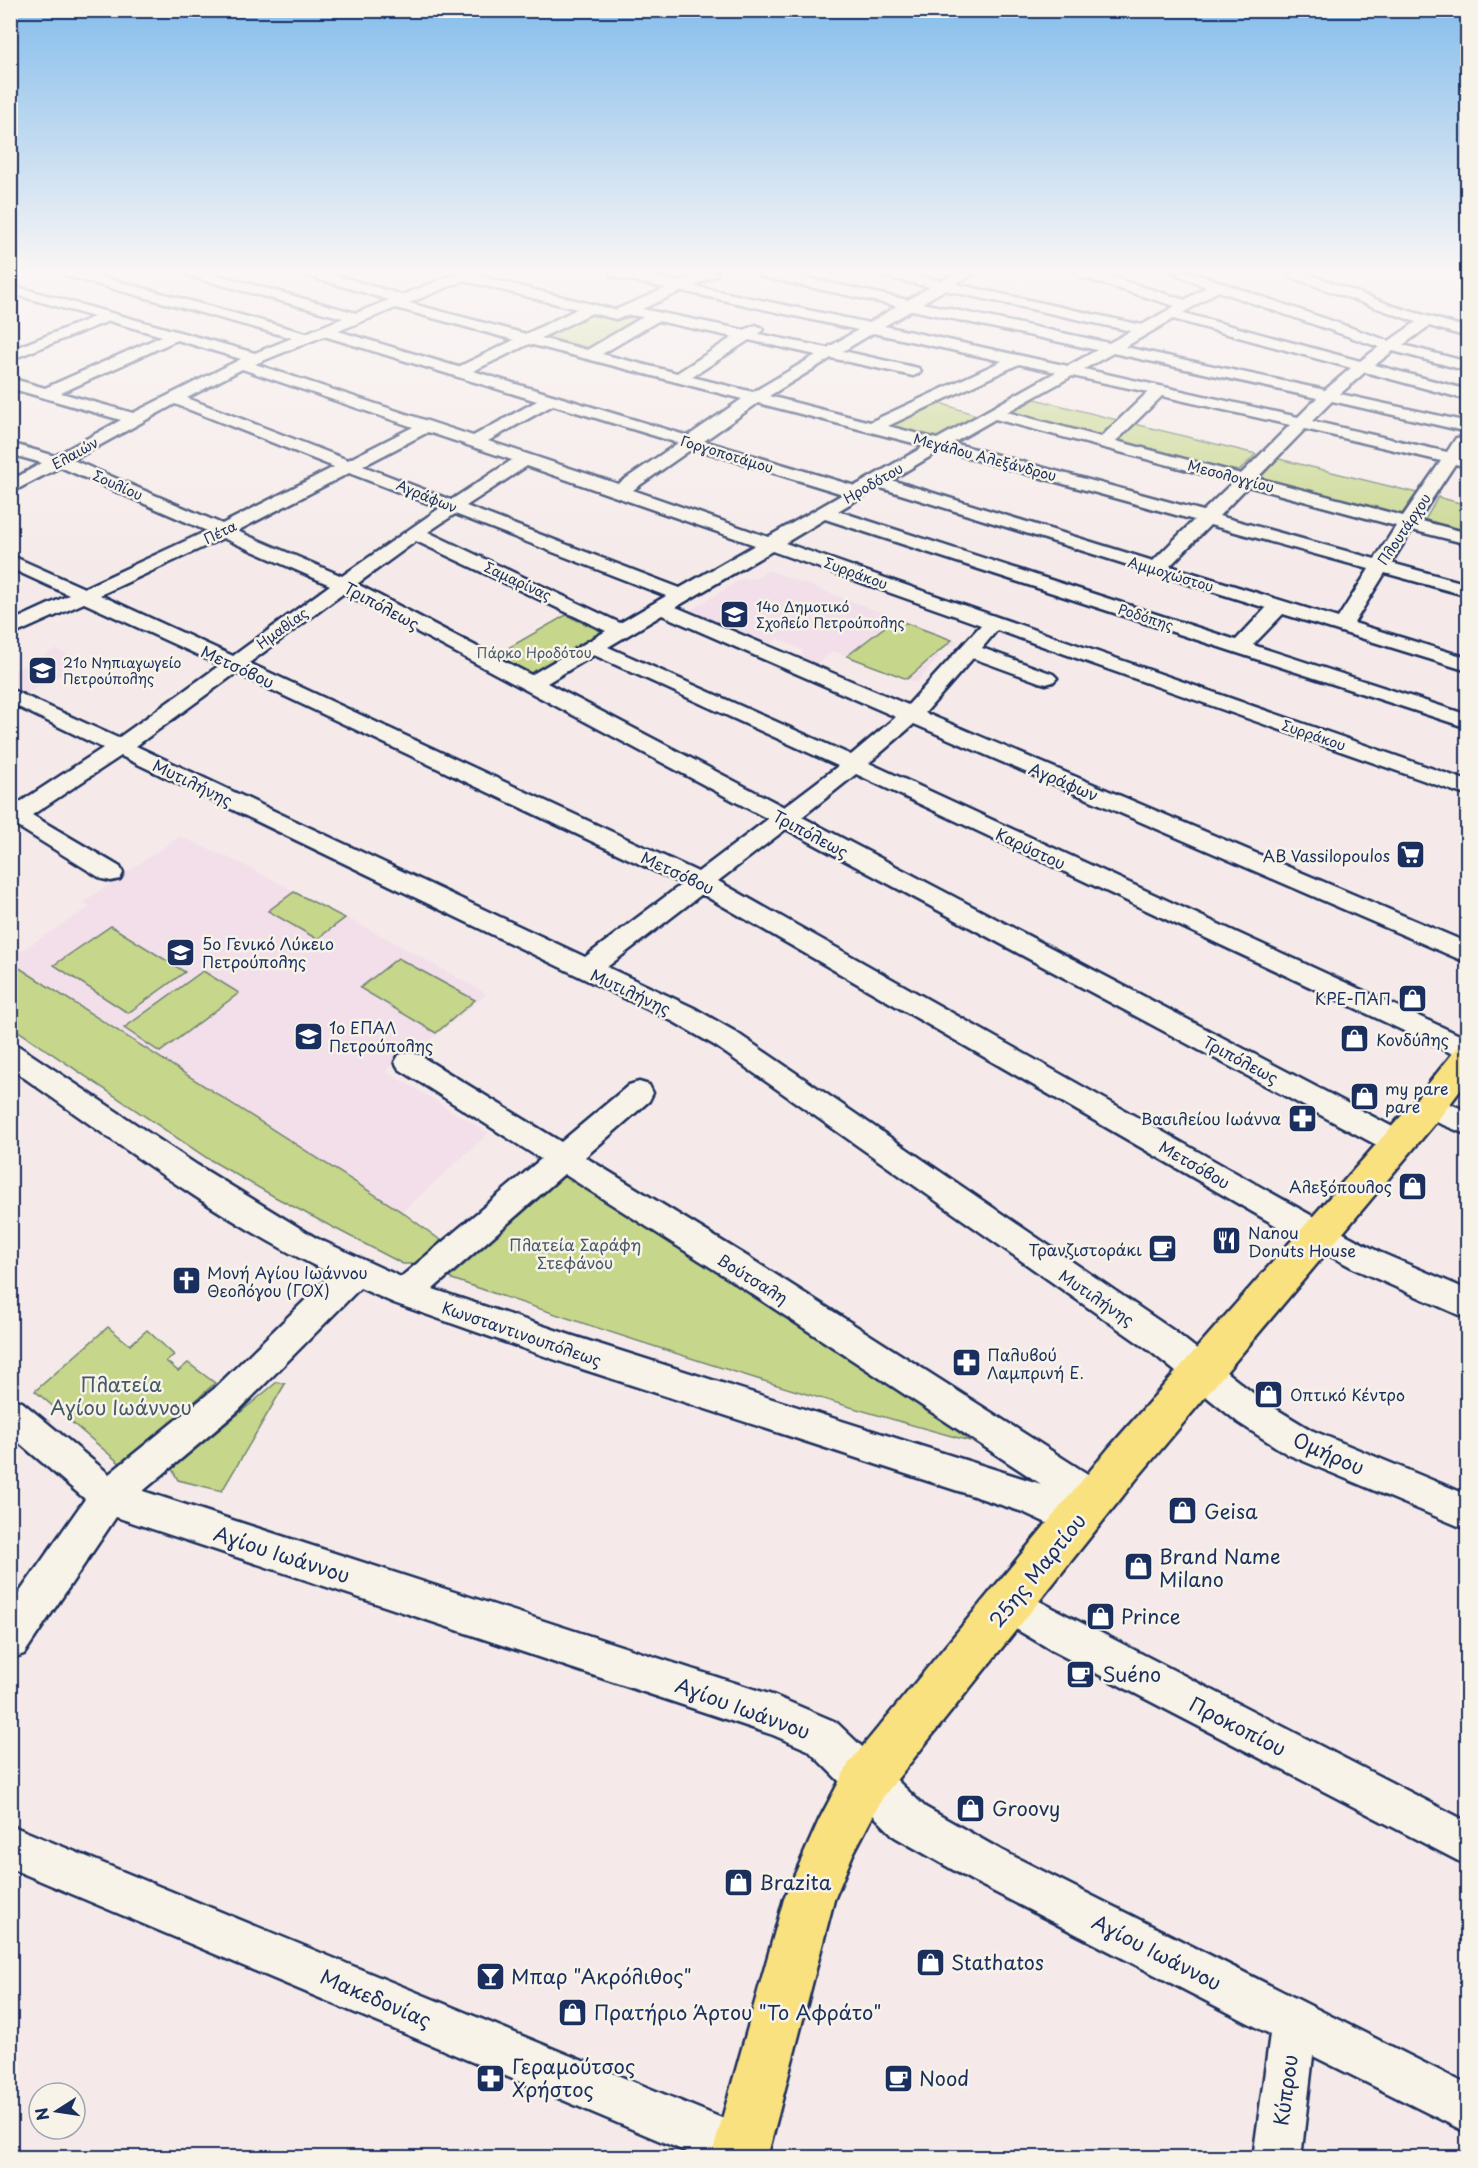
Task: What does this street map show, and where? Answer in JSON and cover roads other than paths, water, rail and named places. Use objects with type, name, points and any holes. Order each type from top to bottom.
[{"type":"main road","name":"25ης Μαρτίου","points":[[740,2154],[809,1899],[836,1837],[866,1780],[1123,1463],[1202,1373],[1396,1142],[1429,1107],[1467,1056]]},
{"type":"street","points":[[48,393],[90,374]]},
{"type":"street","name":"Ελαιών","points":[[10,488],[173,398],[222,374]]},
{"type":"street","name":"Συρράκου","points":[[285,374],[427,426],[772,543],[1467,789]]},
{"type":"street","name":"Γοργοποτάμου","points":[[465,374],[856,492]]},
{"type":"street","name":"Μεγάλου Αλεξάνδρου","points":[[666,374],[941,444],[1467,590]]},
{"type":"street","points":[[680,378],[686,374]]},
{"type":"street","points":[[620,491],[754,398],[794,374]]},
{"type":"street","points":[[873,427],[986,374]]},
{"type":"street","name":"Ηροδότου","points":[[532,683],[856,492],[1063,374]]},
{"type":"street","points":[[1089,374],[1460,460]]},
{"type":"street","points":[[1234,374],[1467,427]]},
{"type":"street","points":[[1156,569],[1209,518],[1299,424],[1353,374]]},
{"type":"street","points":[[1392,374],[1467,395]]},
{"type":"street","points":[[10,383],[135,419]]},
{"type":"street","points":[[1105,442],[1159,390]]},
{"type":"street","name":"Αγράφων","points":[[173,398],[680,595]]},
{"type":"street","points":[[474,442],[549,401]]},
{"type":"street","name":"Μεσολογγίου","points":[[993,413],[1467,539]]},
{"type":"street","name":"Πέτα","points":[[10,630],[222,531],[427,426]]},
{"type":"street","name":"Πλουτάρχου","points":[[1342,627],[1407,523],[1460,460],[1467,433]]},
{"type":"street","name":"Σουλίου","points":[[10,448],[73,465],[222,531]]},
{"type":"street","name":"Ημαθίας","points":[[13,816],[121,746],[452,506],[526,459]]},
{"type":"street","name":"Αμμοχώστου","points":[[876,481],[1467,665]]},
{"type":"street","name":"Ροδόπης","points":[[824,512],[1467,722]]},
{"type":"street","name":"Τριπόλεως","points":[[222,531],[343,584],[1396,1142]]},
{"type":"street","name":"Σαμαρίνας","points":[[414,533],[621,631]]},
{"type":"street","name":"Μετσόβου","points":[[10,561],[374,728],[699,882],[1319,1235],[1368,1261],[1467,1305]]},
{"type":"street","name":"Αγράφων","points":[[660,607],[1467,954]]},
{"type":"street","points":[[1240,647],[1278,607]]},
{"type":"street","points":[[586,970],[854,765],[911,715],[994,622]]},
{"type":"street","name":"Καρύστου","points":[[594,648],[854,765],[1467,1051]]},
{"type":"street","points":[[969,650],[1046,678]]},
{"type":"street","name":"Μυτιλήνης","points":[[10,695],[684,1015],[756,1058],[876,1145],[1162,1341],[1202,1373]]},
{"type":"street","points":[[13,816],[111,873]]},
{"type":"street","name":"Κωνσταντινουπόλεως","points":[[10,1054],[186,1174],[305,1247],[405,1293],[573,1351],[1030,1497],[1086,1509]]},
{"type":"street","name":"Βούτσαλη","points":[[409,1062],[737,1267],[1086,1509]]},
{"type":"street","points":[[405,1293],[639,1093]]},
{"type":"street","points":[[1429,1107],[1467,1124]]},
{"type":"street","points":[[10,1640],[87,1525],[109,1497],[226,1400],[356,1271]]},
{"type":"street","name":"Ομήρου","points":[[1202,1373],[1251,1412],[1299,1442],[1467,1513]]},
{"type":"street","name":"Αγίου Ιωάννου","points":[[10,1413],[109,1497],[775,1716],[822,1736],[910,1822],[986,1864],[1467,2110]]},
{"type":"street","name":"Προκοπίου","points":[[1010,1605],[1467,1845]]},
{"type":"street","name":"Μακεδονίας","points":[[10,1846],[740,2154]]},
{"type":"street","name":"Κύπρου","points":[[1276,2157],[1294,2023]]},
{"type":"place","name":"14ο Δημοτικό Σχολείο Πετρούπολης","points":[[735,614]]},
{"type":"place","name":"21ο Νηπιαγωγείο Πετρούπολης","points":[[42,670]]},
{"type":"place","name":"AB Vassilopoulos","points":[[1411,855]]},
{"type":"place","name":"5ο Γενικό Λύκειο Πετρούπολης","points":[[181,952]]},
{"type":"place","name":"ΚΡΕ-ΠΑΠ","points":[[1412,998]]},
{"type":"place","name":"1ο ΕΠΑΛ Πετρούπολης","points":[[308,1036]]},
{"type":"place","name":"Κονδύλης","points":[[1355,1039]]},
{"type":"place","name":"my pare pare","points":[[1364,1097]]},
{"type":"place","name":"Βασιλείου Ιωάννα","points":[[1302,1118]]},
{"type":"place","name":"Αλεξόπουλος","points":[[1413,1186]]},
{"type":"place","name":"Nanou Donuts House","points":[[1227,1241]]},
{"type":"place","name":"Τρανζιστοράκι","points":[[1163,1249]]},
{"type":"place","name":"Μονή Αγίου Ιωάννου Θεολόγου (ΓΟΧ)","points":[[186,1281]]},
{"type":"place","name":"Παλυβού Λαμπρινή Ε.","points":[[966,1363]]},
{"type":"place","name":"Οπτικό Κέντρο","points":[[1269,1394]]},
{"type":"place","name":"Geisa","points":[[1183,1511]]},
{"type":"place","name":"Brand Name Milano","points":[[1138,1567]]},
{"type":"place","name":"Prince","points":[[1100,1616]]},
{"type":"place","name":"Suéno","points":[[1081,1674]]},
{"type":"place","name":"Groovy","points":[[971,1808]]},
{"type":"place","name":"Brazita","points":[[738,1882]]},
{"type":"place","name":"Stathatos","points":[[930,1962]]},
{"type":"place","name":"Μπαρ \"Ακρόλιθος\"","points":[[490,1976]]},
{"type":"place","name":"Πρατήριο Άρτου \"Το Αφράτο\"","points":[[573,2012]]},
{"type":"place","name":"Γεραμούτσος Χρήστος","points":[[491,2078]]},
{"type":"place","name":"Nood","points":[[898,2078]]},
{"type":"park label","name":"Πάρκο Ηροδότου","points":[[534,652]]},
{"type":"park label","name":"Πλατεία Σαράφη Στεφάνου","points":[[575,1253]]},
{"type":"park label","name":"Πλατεία Αγίου Ιωάννου","points":[[121,1396]]}]
